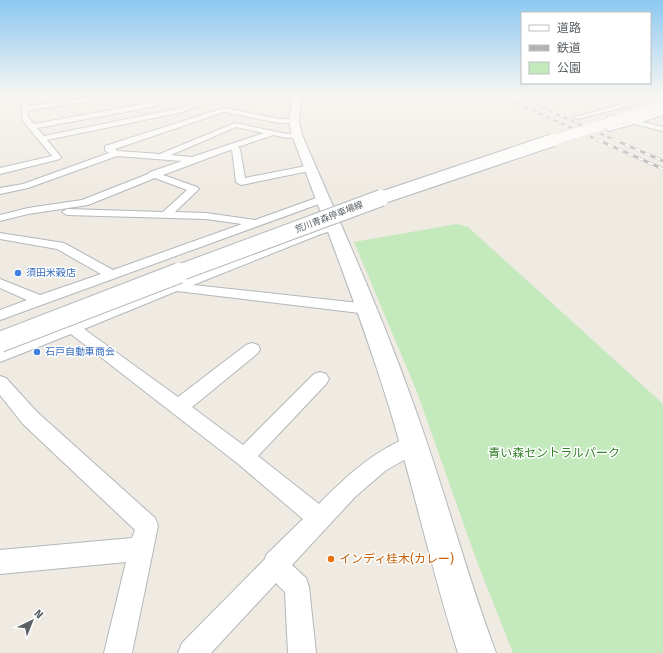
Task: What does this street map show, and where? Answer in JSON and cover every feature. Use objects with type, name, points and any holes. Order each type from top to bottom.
[{"type":"main road","points":[[295,125],[297,136],[368,309],[414,444],[459,605],[477,653]]},
{"type":"main road","name":"荒川青森停車場線","points":[[0,328],[365,194],[512,145],[579,125]]},
{"type":"main road","name":"荒川青森停車場線","points":[[0,342],[368,202],[597,125]]},
{"type":"street","points":[[0,171],[57,157],[32,127],[40,125]]},
{"type":"street","points":[[41,139],[107,125]]},
{"type":"street","points":[[116,153],[108,148],[177,125]]},
{"type":"street","points":[[163,156],[234,125]]},
{"type":"street","points":[[237,125],[287,136],[297,136]]},
{"type":"street","points":[[609,129],[621,125]]},
{"type":"street","points":[[647,125],[663,129]]},
{"type":"street","points":[[0,218],[28,211],[84,203],[153,174],[273,133]]},
{"type":"street","points":[[231,147],[236,149],[241,182],[311,168]]},
{"type":"street","points":[[0,191],[25,186],[116,153],[194,159]]},
{"type":"street","points":[[153,174],[194,189],[165,215]]},
{"type":"street","points":[[0,315],[323,199]]},
{"type":"street","points":[[28,211],[206,216],[257,223]]},
{"type":"street","points":[[0,356],[317,231],[334,227]]},
{"type":"street","points":[[0,236],[60,246],[112,276]]},
{"type":"street","points":[[0,283],[41,301]]},
{"type":"street","points":[[173,287],[368,309]]},
{"type":"street","points":[[72,327],[244,457],[319,518]]},
{"type":"street","points":[[178,408],[252,349]]},
{"type":"street","points":[[244,457],[320,380]]},
{"type":"street","points":[[0,383],[30,418],[147,526],[118,653]]},
{"type":"street","points":[[192,653],[347,490],[378,464],[414,444]]},
{"type":"street","points":[[0,562],[141,549]]},
{"type":"street","points":[[275,564],[297,587],[302,653]]},
{"type":"green space","name":"青い森セントラルパーク","points":[[457,224],[468,227],[663,404],[663,653],[513,653],[476,559],[417,392],[354,242]]},
{"type":"railway","points":[[566,125],[600,141]]},
{"type":"railway","points":[[582,125],[617,141]]},
{"type":"railway","points":[[598,140],[663,169]]},
{"type":"railway","points":[[615,140],[663,161]]},
{"type":"place","name":"須田米穀店","points":[[18,273]]},
{"type":"place","name":"石戸自動車商会","points":[[37,352]]},
{"type":"place","name":"インディ桂木(カレー)","points":[[331,559]]}]
